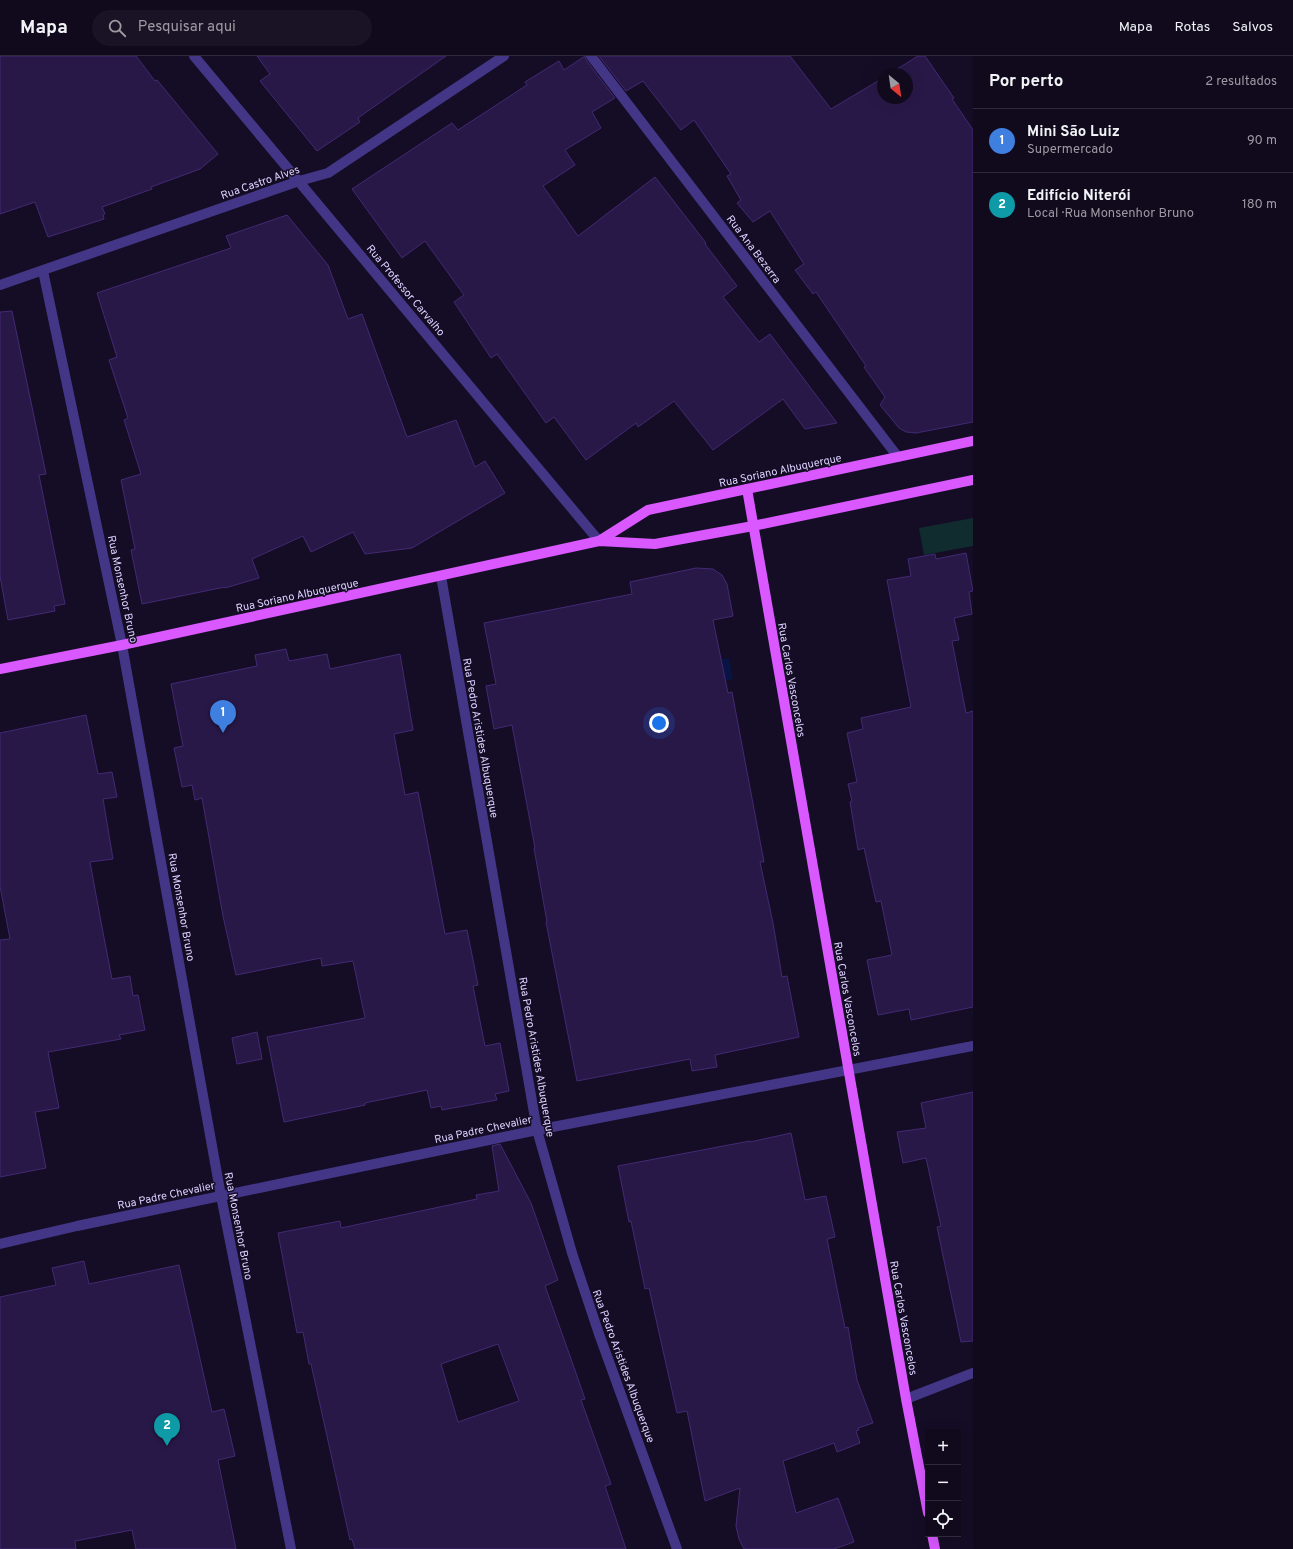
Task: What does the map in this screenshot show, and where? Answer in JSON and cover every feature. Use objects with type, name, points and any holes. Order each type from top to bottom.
[{"type":"main road","name":"Rua Soriano Albuquerque","points":[[599,541],[648,510],[973,441]]},
{"type":"main road","name":"Rua Soriano Albuquerque","points":[[0,669],[122,645],[599,541],[655,544],[753,526],[973,480]]},
{"type":"main road","name":"Rua Carlos Vasconcelos","points":[[747,489],[906,1398],[926,1501]]},
{"type":"main road","points":[[933,1537],[935,1549]]},
{"type":"street","name":"Rua Professor Carvalho","points":[[194,56],[599,541]]},
{"type":"street","name":"Rua Castro Alves","points":[[0,285],[299,181],[328,173],[504,56]]},
{"type":"street","name":"Rua Ana Bezerra","points":[[591,56],[898,457]]},
{"type":"street","name":"Rua Monsenhor Bruno","points":[[43,271],[122,645],[221,1196],[291,1549]]},
{"type":"street","name":"Rua Pedro Aristides Albuquerque","points":[[441,576],[537,1130],[572,1253],[599,1334],[677,1549]]},
{"type":"street","name":"Rua Padre Chevalier","points":[[0,1244],[78,1226],[537,1130],[973,1046]]},
{"type":"street","points":[[906,1398],[973,1373]]},
{"type":"green space","points":[[973,518],[973,546],[924,555],[919,528]]},
{"type":"shaded area","points":[[729,658],[733,679],[698,686],[694,665]]},
{"type":"building","points":[[0,56],[136,56],[155,81],[157,80],[218,154],[200,169],[151,187],[152,189],[102,207],[105,214],[103,215],[104,219],[48,237],[35,202],[0,214]]},
{"type":"building","points":[[257,56],[446,56],[358,118],[360,122],[317,151],[260,81],[270,74]]},
{"type":"building","points":[[585,56],[586,60],[615,98],[592,112],[601,128],[565,150],[575,165],[543,186],[578,236],[655,177],[737,286],[723,297],[759,342],[770,334],[837,423],[805,429],[783,399],[713,450],[674,401],[638,427],[636,423],[586,460],[554,417],[546,423],[497,354],[491,358],[454,302],[464,295],[425,241],[402,258],[352,189],[452,123],[458,130],[527,85],[525,82],[559,61],[564,70]]},
{"type":"building","points":[[599,56],[790,56],[831,109],[877,82],[877,104],[913,104],[913,68],[899,68],[918,56],[925,56],[954,98],[952,99],[973,130],[973,422],[916,433],[906,432],[899,428],[880,405],[885,397],[864,367],[866,366],[816,292],[813,294],[795,270],[804,264],[770,211],[753,222],[737,203],[741,200],[727,176],[731,174],[694,120],[681,130],[643,81],[626,91]]},
{"type":"building","points":[[287,215],[328,265],[348,319],[362,314],[407,437],[456,420],[475,467],[485,461],[505,493],[412,548],[365,554],[353,532],[311,552],[303,536],[252,559],[259,578],[225,588],[142,604],[131,550],[135,549],[121,480],[141,474],[124,420],[128,418],[109,360],[117,357],[97,293],[231,248],[226,236]]},
{"type":"building","points":[[12,311],[46,474],[39,475],[65,604],[54,606],[55,611],[8,620],[0,576],[0,312]]},
{"type":"building","points":[[966,553],[973,591],[969,592],[972,614],[954,618],[959,640],[952,641],[966,713],[973,711],[973,1007],[911,1020],[909,1009],[878,1015],[867,960],[892,955],[881,901],[876,902],[864,848],[858,850],[850,802],[852,801],[848,784],[857,782],[847,733],[863,729],[861,718],[911,707],[887,580],[911,576],[908,559],[935,554],[936,559]]},
{"type":"building","points":[[696,568],[713,569],[722,575],[727,584],[733,616],[713,620],[728,693],[732,692],[764,862],[760,862],[773,923],[782,977],[787,976],[799,1037],[715,1055],[717,1067],[692,1071],[690,1059],[577,1081],[546,922],[535,848],[512,725],[494,729],[486,686],[496,684],[484,623],[632,594],[630,582]]},
{"type":"building","points":[[286,649],[289,661],[327,654],[330,669],[400,654],[413,730],[394,734],[405,795],[418,792],[445,934],[467,930],[478,985],[473,986],[485,1046],[500,1043],[509,1091],[495,1094],[497,1100],[442,1110],[441,1106],[431,1108],[427,1090],[284,1122],[267,1037],[365,1018],[353,961],[322,966],[321,958],[236,975],[223,916],[202,798],[195,800],[192,785],[182,787],[174,748],[183,746],[171,684],[257,666],[255,655]]},
{"type":"building","points":[[86,715],[98,774],[112,772],[117,797],[103,799],[113,859],[90,862],[101,922],[112,979],[130,976],[133,996],[138,995],[145,1030],[119,1035],[121,1039],[48,1052],[59,1108],[35,1112],[46,1168],[0,1177],[0,940],[10,939],[0,886],[0,733]]},
{"type":"building","points":[[257,1032],[262,1059],[237,1064],[232,1038]]},
{"type":"building","points":[[973,1092],[973,1341],[961,1342],[937,1227],[941,1226],[926,1158],[903,1163],[897,1132],[926,1128],[921,1103]]},
{"type":"building","points":[[791,1133],[805,1200],[826,1196],[835,1237],[827,1239],[845,1328],[848,1327],[857,1380],[873,1423],[858,1428],[859,1430],[856,1431],[860,1443],[837,1452],[834,1443],[783,1461],[796,1513],[838,1498],[854,1542],[834,1549],[744,1549],[739,1539],[736,1526],[740,1488],[705,1501],[687,1411],[677,1413],[649,1288],[645,1289],[631,1221],[629,1222],[618,1166]]},
{"type":"building","points":[[500,1144],[531,1203],[558,1280],[545,1286],[585,1399],[581,1400],[611,1484],[605,1486],[626,1549],[355,1549],[352,1539],[350,1540],[311,1364],[309,1364],[303,1332],[297,1333],[278,1233],[340,1221],[341,1228],[477,1199],[476,1195],[499,1191],[492,1146]],"holes":[[[498,1344],[519,1401],[458,1422],[441,1364]]]},
{"type":"building","points":[[84,1261],[89,1284],[179,1265],[212,1412],[224,1409],[235,1456],[218,1460],[236,1549],[136,1549],[132,1530],[75,1541],[76,1549],[0,1549],[0,1297],[56,1285],[52,1268]]},
{"type":"place","name":"Mini São Luiz","points":[[223,733]]},
{"type":"place","name":"Edifício Niterói","points":[[167,1446]]}]
